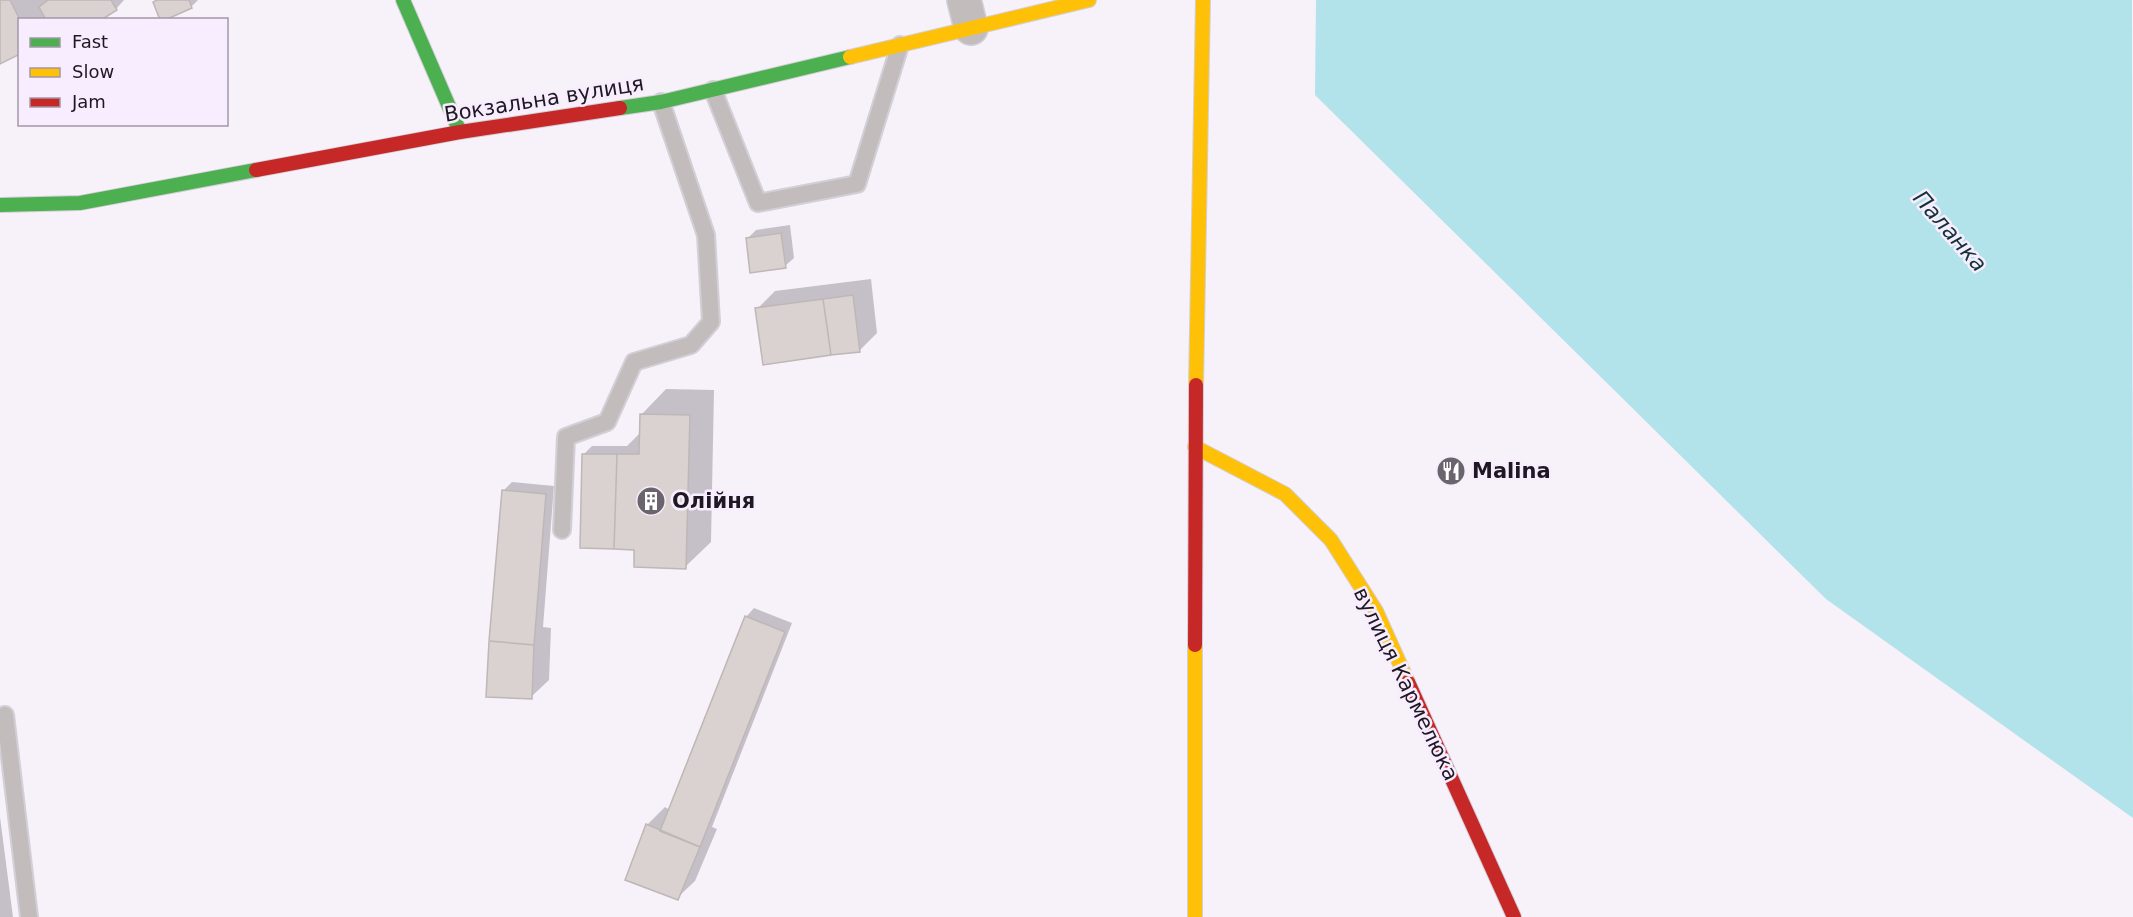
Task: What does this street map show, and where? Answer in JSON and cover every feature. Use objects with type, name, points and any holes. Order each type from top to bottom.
[{"type":"main road","points":[[403,0],[460,132]]},
{"type":"main road","name":"Вокзальна вулиця","points":[[0,205],[80,203],[460,132],[661,102],[900,45],[968,14],[1089,0]]},
{"type":"main road","points":[[1195,917],[1195,447],[1203,0]]},
{"type":"main road","name":"вулиця Кармелюка","points":[[1195,447],[1285,494],[1331,540],[1376,611],[1514,917]]},
{"type":"lane","points":[[713,90],[758,203],[857,184],[900,45]]},
{"type":"lane","points":[[562,530],[566,437],[607,423],[634,362],[691,345],[711,322],[706,235],[661,102]]},
{"type":"lane","points":[[5,715],[29,917]]},
{"type":"water","name":"Паланка","points":[[1316,0],[2132,0],[2133,818],[1826,599],[1315,95]]},
{"type":"building","points":[[0,0],[10,0],[19,18],[18,55],[0,64]]},
{"type":"building","points":[[48,0],[111,0],[117,10],[104,18],[45,18],[39,7]]},
{"type":"building","points":[[189,0],[192,8],[170,18],[159,18],[153,2]]},
{"type":"building","points":[[781,233],[786,268],[750,273],[746,238]]},
{"type":"building","points":[[853,295],[860,352],[831,355],[823,299]]},
{"type":"building","points":[[823,299],[831,355],[763,365],[755,308]]},
{"type":"building","name":"Олійня","points":[[640,414],[690,415],[686,569],[634,567],[634,550],[614,549],[617,454],[639,454]]},
{"type":"building","points":[[582,454],[617,454],[614,549],[580,548]]},
{"type":"building","points":[[502,490],[546,494],[534,645],[489,641]]},
{"type":"building","points":[[745,616],[785,632],[700,847],[660,831]]},
{"type":"building","points":[[489,641],[534,645],[532,699],[486,697]]},
{"type":"building","points":[[646,824],[700,847],[678,900],[625,880]]},
{"type":"traffic: fast","points":[[403,0],[460,132]]},
{"type":"traffic: fast","points":[[620,108],[661,102],[850,57]]},
{"type":"traffic: fast","points":[[0,205],[80,203],[256,170]]},
{"type":"traffic: slow","points":[[850,57],[1089,0]]},
{"type":"traffic: slow","points":[[1196,385],[1203,0]]},
{"type":"traffic: slow","points":[[1195,447],[1285,494],[1331,540],[1376,611],[1408,682]]},
{"type":"traffic: slow","points":[[1195,645],[1195,917]]},
{"type":"traffic: jam","points":[[256,170],[460,132],[620,108]]},
{"type":"traffic: jam","points":[[1195,645],[1196,385]]},
{"type":"traffic: jam","points":[[1408,682],[1514,917]]},
{"type":"place","name":"Malina","points":[[1451,471]]},
{"type":"place","name":"Олійня","points":[[651,501]]}]
